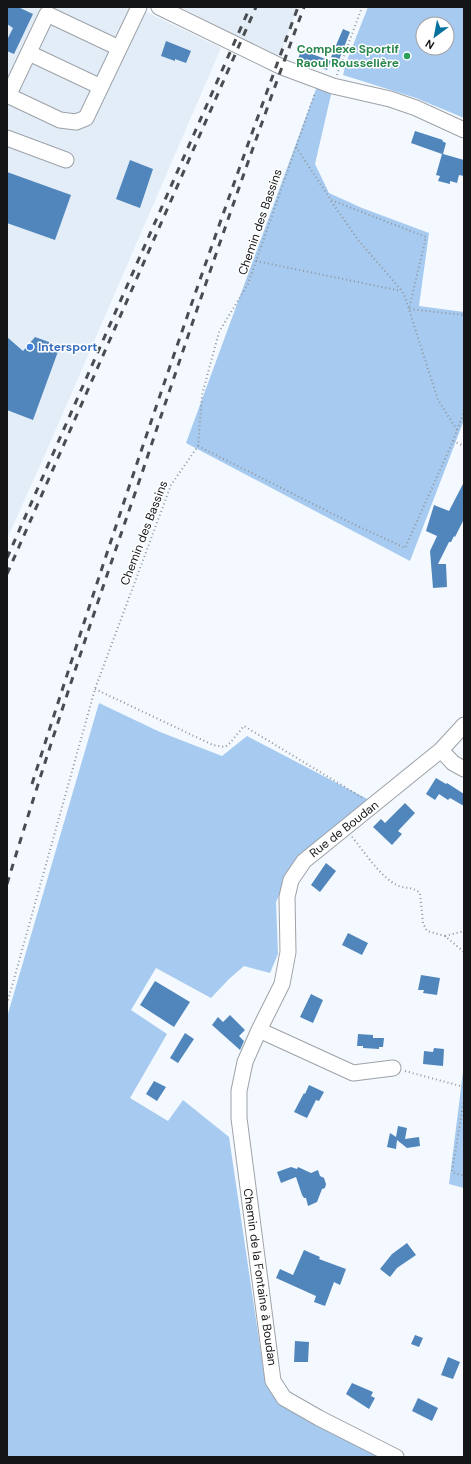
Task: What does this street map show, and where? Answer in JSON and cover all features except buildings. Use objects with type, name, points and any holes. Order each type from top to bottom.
[{"type":"street","points":[[119,48],[47,14],[7,95],[60,120],[76,122],[86,118],[139,7]]},
{"type":"street","points":[[159,7],[282,67],[326,83],[390,99],[416,108],[464,130]]},
{"type":"street","points":[[29,53],[101,87]]},
{"type":"street","points":[[7,138],[66,160]]},
{"type":"street","name":"Rue de Boudan","points":[[259,1030],[282,984],[288,952],[287,897],[292,880],[304,860],[375,805],[441,750],[464,725]]},
{"type":"street","points":[[441,750],[453,762],[464,769]]},
{"type":"street","points":[[259,1030],[352,1073],[393,1068]]},
{"type":"street","name":"Chemin de la Fontaine à Boudan","points":[[259,1030],[244,1062],[238,1091],[238,1118],[273,1381],[284,1398],[319,1418],[396,1457]]},
{"type":"path","name":"Chemin des Bassins","points":[[7,1004],[94,689],[171,485],[198,446],[202,395],[219,332],[248,284],[296,147],[362,7]]},
{"type":"path","points":[[296,147],[359,241],[402,292],[409,309],[438,400],[457,430]]},
{"type":"path","points":[[331,200],[426,238],[409,309]]},
{"type":"path","points":[[256,261],[402,292]]},
{"type":"path","points":[[409,309],[464,315]]},
{"type":"path","points":[[198,446],[349,522],[406,548],[453,441],[464,412]]},
{"type":"path","points":[[453,441],[464,446]]},
{"type":"path","points":[[94,689],[213,745],[225,747],[244,726],[375,805]]},
{"type":"path","points":[[345,828],[386,879],[398,886],[414,888],[420,893],[423,923],[427,931],[445,936],[464,952]]},
{"type":"path","points":[[445,936],[464,931]]},
{"type":"path","points":[[393,1068],[464,1087]]},
{"type":"path","points":[[464,1099],[452,1172],[464,1176]]},
{"type":"shaded area","points":[[7,7],[136,7],[221,48],[7,539]]},
{"type":"shaded area","points":[[180,7],[298,7],[277,64],[234,43],[231,33]]},
{"type":"shaded area","name":"Complexe Sportif Raoul Rousselière","points":[[368,7],[464,7],[464,118],[416,98],[343,75],[346,63]]},
{"type":"shaded area","points":[[319,81],[333,86],[315,164],[329,193],[362,208],[429,233],[419,306],[464,312],[464,420],[410,561],[186,443]]},
{"type":"shaded area","points":[[99,703],[160,732],[222,756],[247,736],[375,803],[294,863],[276,902],[278,954],[270,973],[244,966],[211,998],[156,968],[131,1010],[167,1034],[130,1098],[168,1121],[183,1100],[229,1137],[264,1374],[279,1402],[382,1457],[7,1457],[7,1017]]},
{"type":"shaded area","points":[[464,1064],[464,1188],[449,1184]]},
{"type":"railway","points":[[7,558],[250,7]]},
{"type":"railway","points":[[7,574],[256,7]]},
{"type":"railway","points":[[32,784],[160,394],[298,7]]},
{"type":"railway","points":[[7,884],[107,575],[221,239],[304,7]]},
{"type":"place","name":"Complexe Sportif Raoul Rousselière","points":[[407,56]]},
{"type":"place","name":"Intersport","points":[[30,347]]}]
